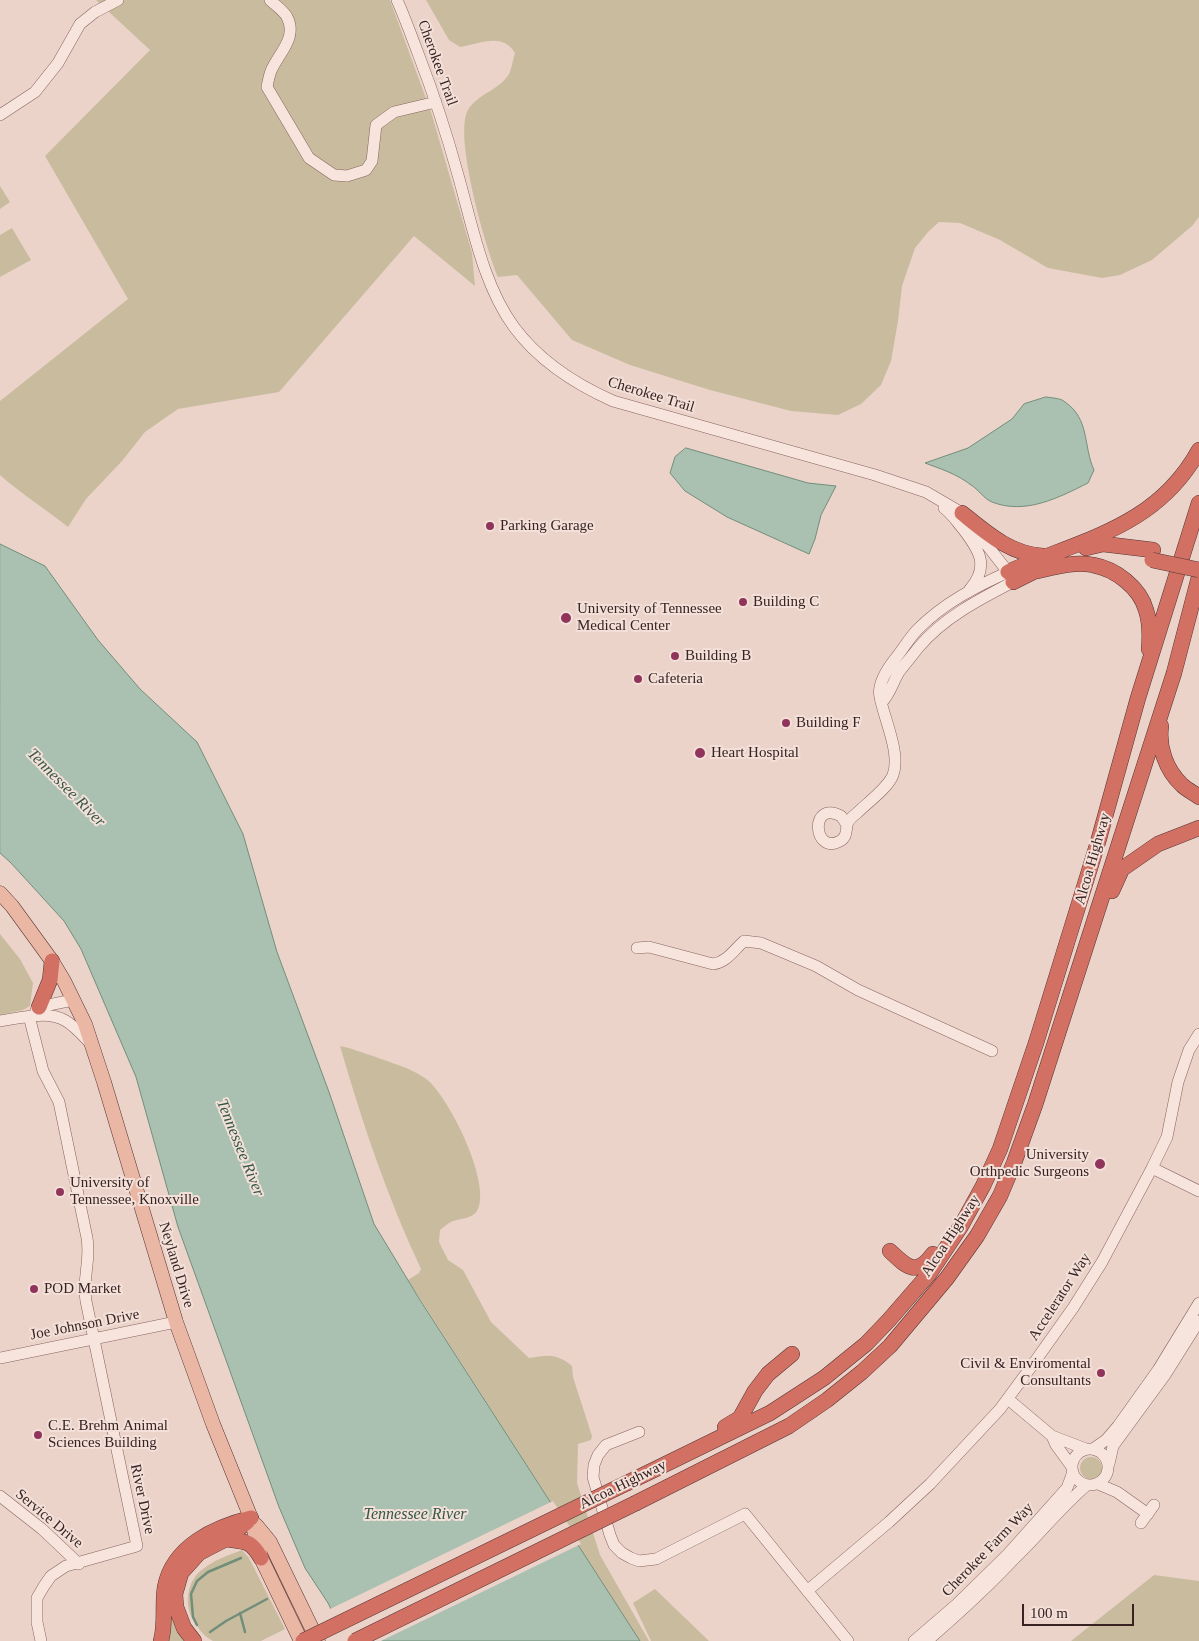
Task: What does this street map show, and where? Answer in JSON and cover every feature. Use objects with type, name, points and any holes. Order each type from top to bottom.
[{"type":"highway","points":[[1011,577],[1042,556],[1099,536],[1123,525],[1166,493],[1180,479],[1199,450]]},
{"type":"highway","name":"Alcoa Highway","points":[[302,1641],[770,1413],[824,1378],[866,1344],[928,1274],[961,1226],[983,1186],[1000,1149],[1080,901],[1199,503]]},
{"type":"highway","points":[[962,513],[1002,544],[1022,552],[1042,556],[1103,544],[1153,555],[1199,570]]},
{"type":"highway","points":[[1032,572],[1057,561],[1104,552],[1199,559]]},
{"type":"highway","points":[[1011,577],[1071,564],[1094,565],[1113,572],[1134,588],[1146,610],[1150,637],[1149,665]]},
{"type":"highway","name":"Alcoa Highway","points":[[355,1641],[789,1426],[827,1400],[862,1372],[890,1346],[947,1278],[977,1236],[1000,1196],[1035,1105],[1174,673],[1199,577]]},
{"type":"highway","points":[[1163,706],[1160,738],[1166,762],[1182,785],[1199,797]]},
{"type":"highway","points":[[1060,1028],[1100,917],[1122,869],[1158,844],[1199,828]]},
{"type":"highway","points":[[34,1012],[50,980],[52,961]]},
{"type":"highway","points":[[890,1251],[902,1261],[915,1268],[920,1268],[925,1264],[957,1217],[1020,1090]]},
{"type":"highway","points":[[651,1472],[659,1461],[719,1431],[740,1418],[755,1391],[768,1374],[792,1354]]},
{"type":"highway","points":[[194,1641],[184,1628],[176,1607],[175,1594],[177,1583],[189,1563],[199,1553],[226,1539],[251,1518]]},
{"type":"highway","points":[[161,1641],[164,1629],[165,1588],[168,1576],[179,1557],[194,1542],[230,1523],[251,1518]]},
{"type":"highway","points":[[226,1539],[246,1541],[254,1546],[261,1558]]},
{"type":"main road","name":"Neyland Drive","points":[[0,893],[12,906],[52,961],[74,1000],[94,1046],[176,1322],[213,1424],[251,1518],[261,1558],[302,1641]]},
{"type":"main road","name":"Neyland Drive","points":[[251,1518],[270,1542],[318,1641]]},
{"type":"street","points":[[0,115],[35,92],[58,63],[80,24],[95,12],[118,0]]},
{"type":"street","points":[[270,0],[286,16],[290,25],[284,52],[271,71],[267,87],[309,158],[334,175],[347,176],[366,170],[372,161],[376,125],[394,112],[436,102]]},
{"type":"street","name":"Cherokee Trail","points":[[396,0],[436,102],[481,257],[499,302],[514,327],[538,354],[555,368],[591,391],[613,401],[874,475],[926,492],[962,513],[1011,577]]},
{"type":"street","points":[[926,492],[952,515],[978,551],[981,561],[981,572],[970,590]]},
{"type":"street","points":[[844,820],[882,782],[894,763],[893,742],[879,695],[886,673],[917,630],[939,610],[970,590],[1011,577]]},
{"type":"street","points":[[882,702],[887,697],[899,673],[921,645],[946,622],[1011,577]]},
{"type":"street","points":[[637,948],[649,947],[713,964],[721,963],[744,941],[761,943],[816,966],[858,990],[992,1051]]},
{"type":"street","points":[[0,1021],[74,1000]]},
{"type":"street","points":[[34,1012],[60,1018],[68,1022],[94,1046]]},
{"type":"street","name":"River Drive","points":[[34,1012],[43,1072],[58,1102],[87,1238],[89,1260],[84,1290],[137,1546],[80,1564]]},
{"type":"street","name":"Accelerator Way","points":[[807,1592],[889,1522],[930,1484],[1008,1399],[1066,1318],[1123,1224],[1167,1137],[1178,1082],[1189,1050],[1199,1034]]},
{"type":"street","points":[[1152,1168],[1199,1191]]},
{"type":"street","points":[[1072,1470],[1076,1456],[1106,1440],[1118,1426],[1158,1370],[1199,1303]]},
{"type":"street","points":[[1093,1485],[1103,1481],[1109,1467],[1113,1446],[1165,1375],[1199,1320]]},
{"type":"street","name":"Joe Johnson Drive","points":[[0,1358],[176,1322]]},
{"type":"street","points":[[1008,1399],[1052,1436],[1103,1454],[1117,1492]]},
{"type":"street","points":[[639,1432],[606,1445],[598,1455],[594,1465],[593,1478],[614,1544],[622,1552],[639,1561],[656,1559],[746,1514],[848,1641]]},
{"type":"street","points":[[1052,1436],[1078,1481],[1117,1492],[1147,1514]]},
{"type":"street","name":"Cherokee Farm Way","points":[[914,1641],[957,1604],[1008,1554],[1067,1488],[1072,1470]]},
{"type":"street","name":"Cherokee Farm Way","points":[[927,1641],[963,1610],[1076,1495],[1093,1485]]},
{"type":"street","name":"Service Drive","points":[[0,1496],[42,1529],[80,1564]]},
{"type":"street","points":[[41,1641],[37,1622],[37,1598],[51,1576],[66,1566],[80,1564]]},
{"type":"shaded area","points":[[96,0],[390,0],[432,115],[472,253],[475,286],[414,236],[279,392],[178,409],[145,432],[122,461],[86,499],[68,527],[0,475],[0,401],[128,299],[45,156],[150,50]]},
{"type":"shaded area","points":[[426,0],[1199,0],[1199,217],[1192,226],[1152,260],[1120,275],[1102,278],[1048,268],[1000,240],[960,223],[939,222],[915,248],[902,286],[891,361],[881,385],[861,404],[838,415],[791,411],[710,390],[630,365],[572,340],[517,275],[498,277],[486,243],[473,192],[465,143],[464,123],[472,104],[506,78],[510,72],[515,53],[504,43],[497,41],[460,47],[449,40]]},
{"type":"shaded area","points":[[0,186],[10,202],[0,209]]},
{"type":"shaded area","points":[[12,228],[31,260],[0,277],[0,235]]},
{"type":"shaded area","points":[[0,934],[20,959],[33,983],[30,1006],[23,1010],[0,1015]]},
{"type":"shaded area","points":[[340,1046],[400,1066],[425,1078],[434,1087],[456,1120],[474,1162],[479,1182],[480,1198],[475,1213],[469,1217],[451,1222],[440,1230],[439,1242],[448,1260],[463,1270],[491,1322],[529,1358],[552,1356],[572,1366],[573,1377],[592,1436],[591,1440],[578,1444],[577,1483],[600,1555],[649,1641],[640,1641],[408,1280],[419,1273],[421,1269],[376,1159]]},
{"type":"shaded area","points":[[1091,1457],[1099,1460],[1102,1468],[1099,1476],[1091,1479],[1083,1476],[1080,1468],[1083,1460]]},
{"type":"shaded area","points":[[242,1550],[249,1558],[285,1629],[261,1641],[213,1641],[204,1634],[192,1618],[188,1605],[189,1591],[198,1573],[207,1566]]},
{"type":"shaded area","points":[[1154,1575],[1199,1581],[1199,1641],[1071,1641]]},
{"type":"shaded area","points":[[174,1585],[186,1641],[164,1641]]},
{"type":"shaded area","points":[[655,1589],[709,1641],[651,1641],[633,1603]]},
{"type":"water","points":[[1046,397],[1063,401],[1079,416],[1094,470],[1088,483],[1041,503],[1017,507],[1004,506],[989,501],[974,487],[949,472],[925,463],[968,448],[1012,419],[1024,404]]},
{"type":"water","points":[[686,448],[808,483],[836,486],[821,515],[809,554],[727,517],[685,491],[670,473],[675,457]]},
{"type":"water","name":"Tennessee River","points":[[0,544],[45,566],[98,640],[140,689],[197,742],[243,834],[277,952],[329,1092],[374,1224],[420,1300],[640,1641],[347,1641],[328,1603],[305,1568],[279,1507],[178,1227],[136,1077],[81,949],[64,921],[0,853]]},
{"type":"pier","points":[[553,1501],[581,1544],[381,1641],[344,1641],[328,1610]]},
{"type":"waterway","points":[[197,1625],[193,1617],[191,1594],[197,1581],[208,1572],[241,1558]]},
{"type":"waterway","points":[[210,1632],[226,1621],[267,1599]]},
{"type":"waterway","points":[[240,1613],[245,1632]]},
{"type":"place","name":"Parking Garage","points":[[490,526]]},
{"type":"place","name":"Building C","points":[[743,602]]},
{"type":"place","name":"University of Tennessee Medical Center","points":[[566,618]]},
{"type":"place","name":"Building B","points":[[675,656]]},
{"type":"place","name":"Cafeteria","points":[[638,679]]},
{"type":"place","name":"Building F","points":[[786,723]]},
{"type":"place","name":"Heart Hospital","points":[[700,753]]},
{"type":"place","name":"University Orthpedic Surgeons","points":[[1100,1164]]},
{"type":"place","name":"University of Tennessee, Knoxville","points":[[60,1192]]},
{"type":"place","name":"POD Market","points":[[34,1289]]},
{"type":"place","name":"Civil & Enviromental Consultants","points":[[1101,1373]]},
{"type":"place","name":"C.E. Brehm Animal Sciences Building","points":[[38,1435]]}]
